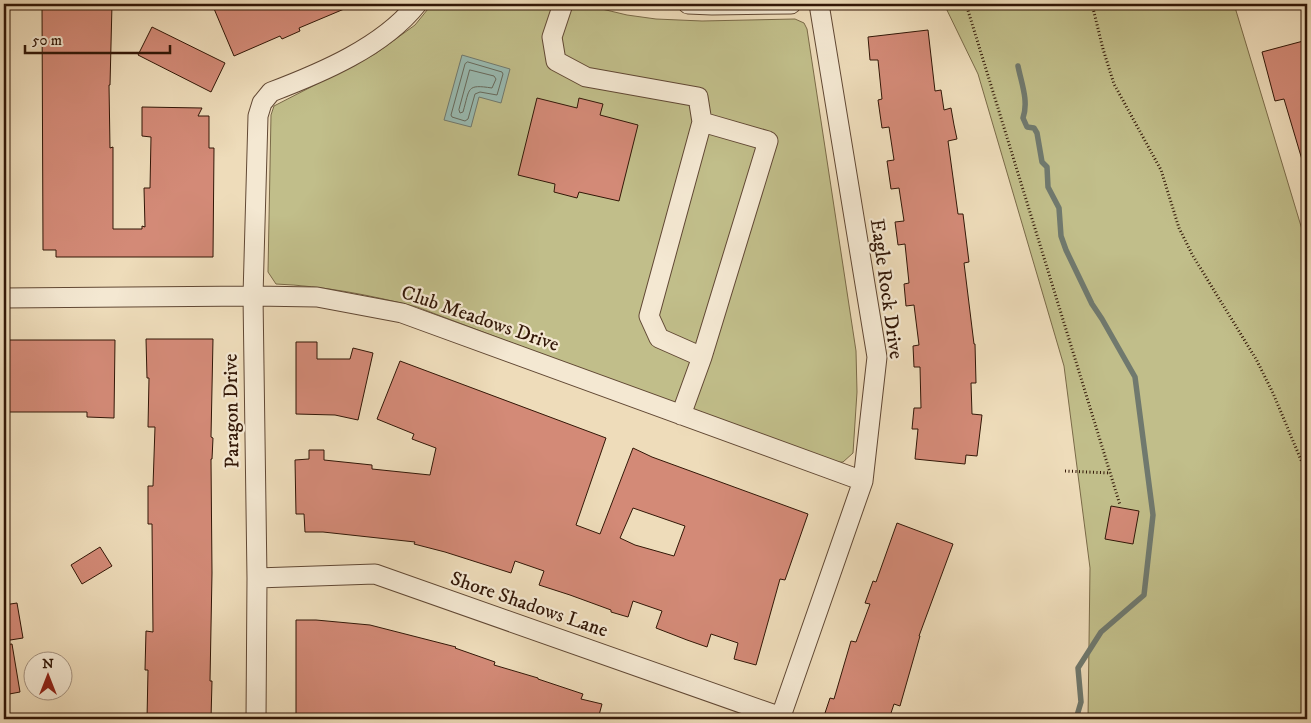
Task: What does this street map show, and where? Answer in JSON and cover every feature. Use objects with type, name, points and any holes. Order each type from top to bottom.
[{"type":"street","name":"Paragon Drive","points":[[256,719],[253,296],[258,116],[262,103],[271,92],[351,57],[392,28],[416,4]]},
{"type":"street","points":[[563,4],[552,37],[556,61],[586,77],[698,97],[702,122],[649,316],[659,338],[702,356]]},
{"type":"street","points":[[688,4],[791,4]]},
{"type":"street","name":"Eagle Rock Drive","points":[[780,718],[863,481],[876,356],[819,4]]},
{"type":"street","points":[[681,415],[702,356],[768,141],[702,122]]},
{"type":"street","name":"Club Meadows Drive","points":[[4,298],[253,296],[316,298],[402,313],[863,481]]},
{"type":"street","name":"Shore Shadows Lane","points":[[256,578],[375,574],[780,718]]},
{"type":"path","points":[[966,4],[1120,505]]},
{"type":"path","points":[[1092,4],[1114,84],[1161,170],[1179,228],[1192,256],[1256,359],[1273,393],[1301,460],[1307,468]]},
{"type":"path","points":[[1066,471],[1110,473]]},
{"type":"shaded area","points":[[432,4],[581,4],[627,15],[656,19],[702,21],[795,19],[804,23],[807,29],[856,351],[857,392],[853,453],[843,462],[829,463],[417,307],[347,292],[276,284],[268,272],[271,115],[274,106],[375,54],[415,25]]},
{"type":"shaded area","points":[[944,4],[1234,4],[1307,246],[1307,719],[1088,719],[1090,568],[1064,366],[978,74]]},
{"type":"water","points":[[462,55],[510,69],[501,103],[479,97],[471,127],[444,120]]},
{"type":"building","points":[[42,4],[112,4],[109,85],[110,148],[113,147],[113,229],[142,229],[142,226],[145,227],[144,188],[150,188],[151,137],[142,136],[142,107],[202,108],[198,116],[209,116],[209,148],[214,148],[213,257],[56,257],[56,250],[43,250]]},
{"type":"building","points":[[212,4],[356,4],[299,28],[300,31],[282,39],[280,36],[234,56]]},
{"type":"building","points":[[152,27],[225,63],[211,92],[138,55]]},
{"type":"building","points":[[928,30],[935,91],[941,90],[944,110],[951,108],[957,139],[948,141],[958,214],[963,214],[969,262],[964,263],[975,344],[976,383],[971,383],[972,414],[982,415],[977,456],[966,455],[965,464],[915,459],[918,429],[912,429],[914,408],[921,408],[920,367],[914,367],[913,346],[919,345],[914,305],[906,306],[904,284],[909,283],[905,244],[898,245],[895,222],[904,221],[899,188],[891,189],[887,161],[894,160],[889,127],[882,128],[878,100],[882,99],[878,60],[870,60],[868,37]]},
{"type":"building","points":[[1307,40],[1307,163],[1303,163],[1284,99],[1275,101],[1262,52]]},
{"type":"building","points":[[537,98],[577,108],[579,98],[603,104],[600,115],[638,125],[619,201],[579,192],[577,198],[554,192],[555,184],[518,175]]},
{"type":"building","points":[[146,339],[213,339],[211,719],[147,719],[148,670],[145,670],[146,631],[153,632],[152,524],[148,524],[148,486],[153,486],[155,427],[148,427],[149,378],[147,378]]},
{"type":"building","points":[[6,340],[115,340],[114,418],[87,417],[87,412],[5,412]]},
{"type":"building","points":[[296,342],[317,342],[317,359],[350,359],[353,348],[373,353],[358,420],[335,415],[296,414]]},
{"type":"building","points":[[400,361],[606,438],[576,525],[600,534],[633,448],[652,457],[808,514],[785,580],[780,579],[756,665],[734,659],[738,643],[711,634],[707,647],[687,640],[656,628],[662,611],[633,601],[628,617],[611,612],[611,610],[539,585],[544,571],[515,561],[511,573],[414,544],[415,542],[323,532],[305,532],[304,514],[296,514],[295,460],[309,459],[309,450],[324,450],[324,460],[372,465],[372,469],[430,475],[436,448],[412,439],[414,434],[377,419]],"holes":[[[633,508],[685,526],[674,556],[635,545],[620,538]]]},
{"type":"building","points":[[1111,506],[1139,511],[1133,544],[1105,539]]},
{"type":"building","points":[[897,523],[953,544],[919,636],[900,706],[894,704],[889,719],[823,719],[830,698],[834,699],[851,641],[856,642],[870,604],[865,603],[873,581],[876,582]]},
{"type":"building","points":[[100,547],[112,566],[82,584],[71,565]]},
{"type":"building","points":[[17,603],[23,638],[4,641],[4,605]]},
{"type":"building","points":[[296,620],[370,625],[456,647],[495,662],[494,665],[583,694],[581,699],[602,704],[598,719],[296,719]]},
{"type":"building","points":[[12,644],[20,692],[4,695],[4,645]]},
{"type":"waterway","points":[[1018,66],[1025,98],[1023,118],[1027,127],[1034,128],[1037,133],[1042,162],[1047,167],[1048,187],[1059,208],[1061,236],[1066,250],[1092,304],[1135,377],[1153,515],[1144,595],[1101,632],[1078,668],[1081,702],[1076,719]]}]
